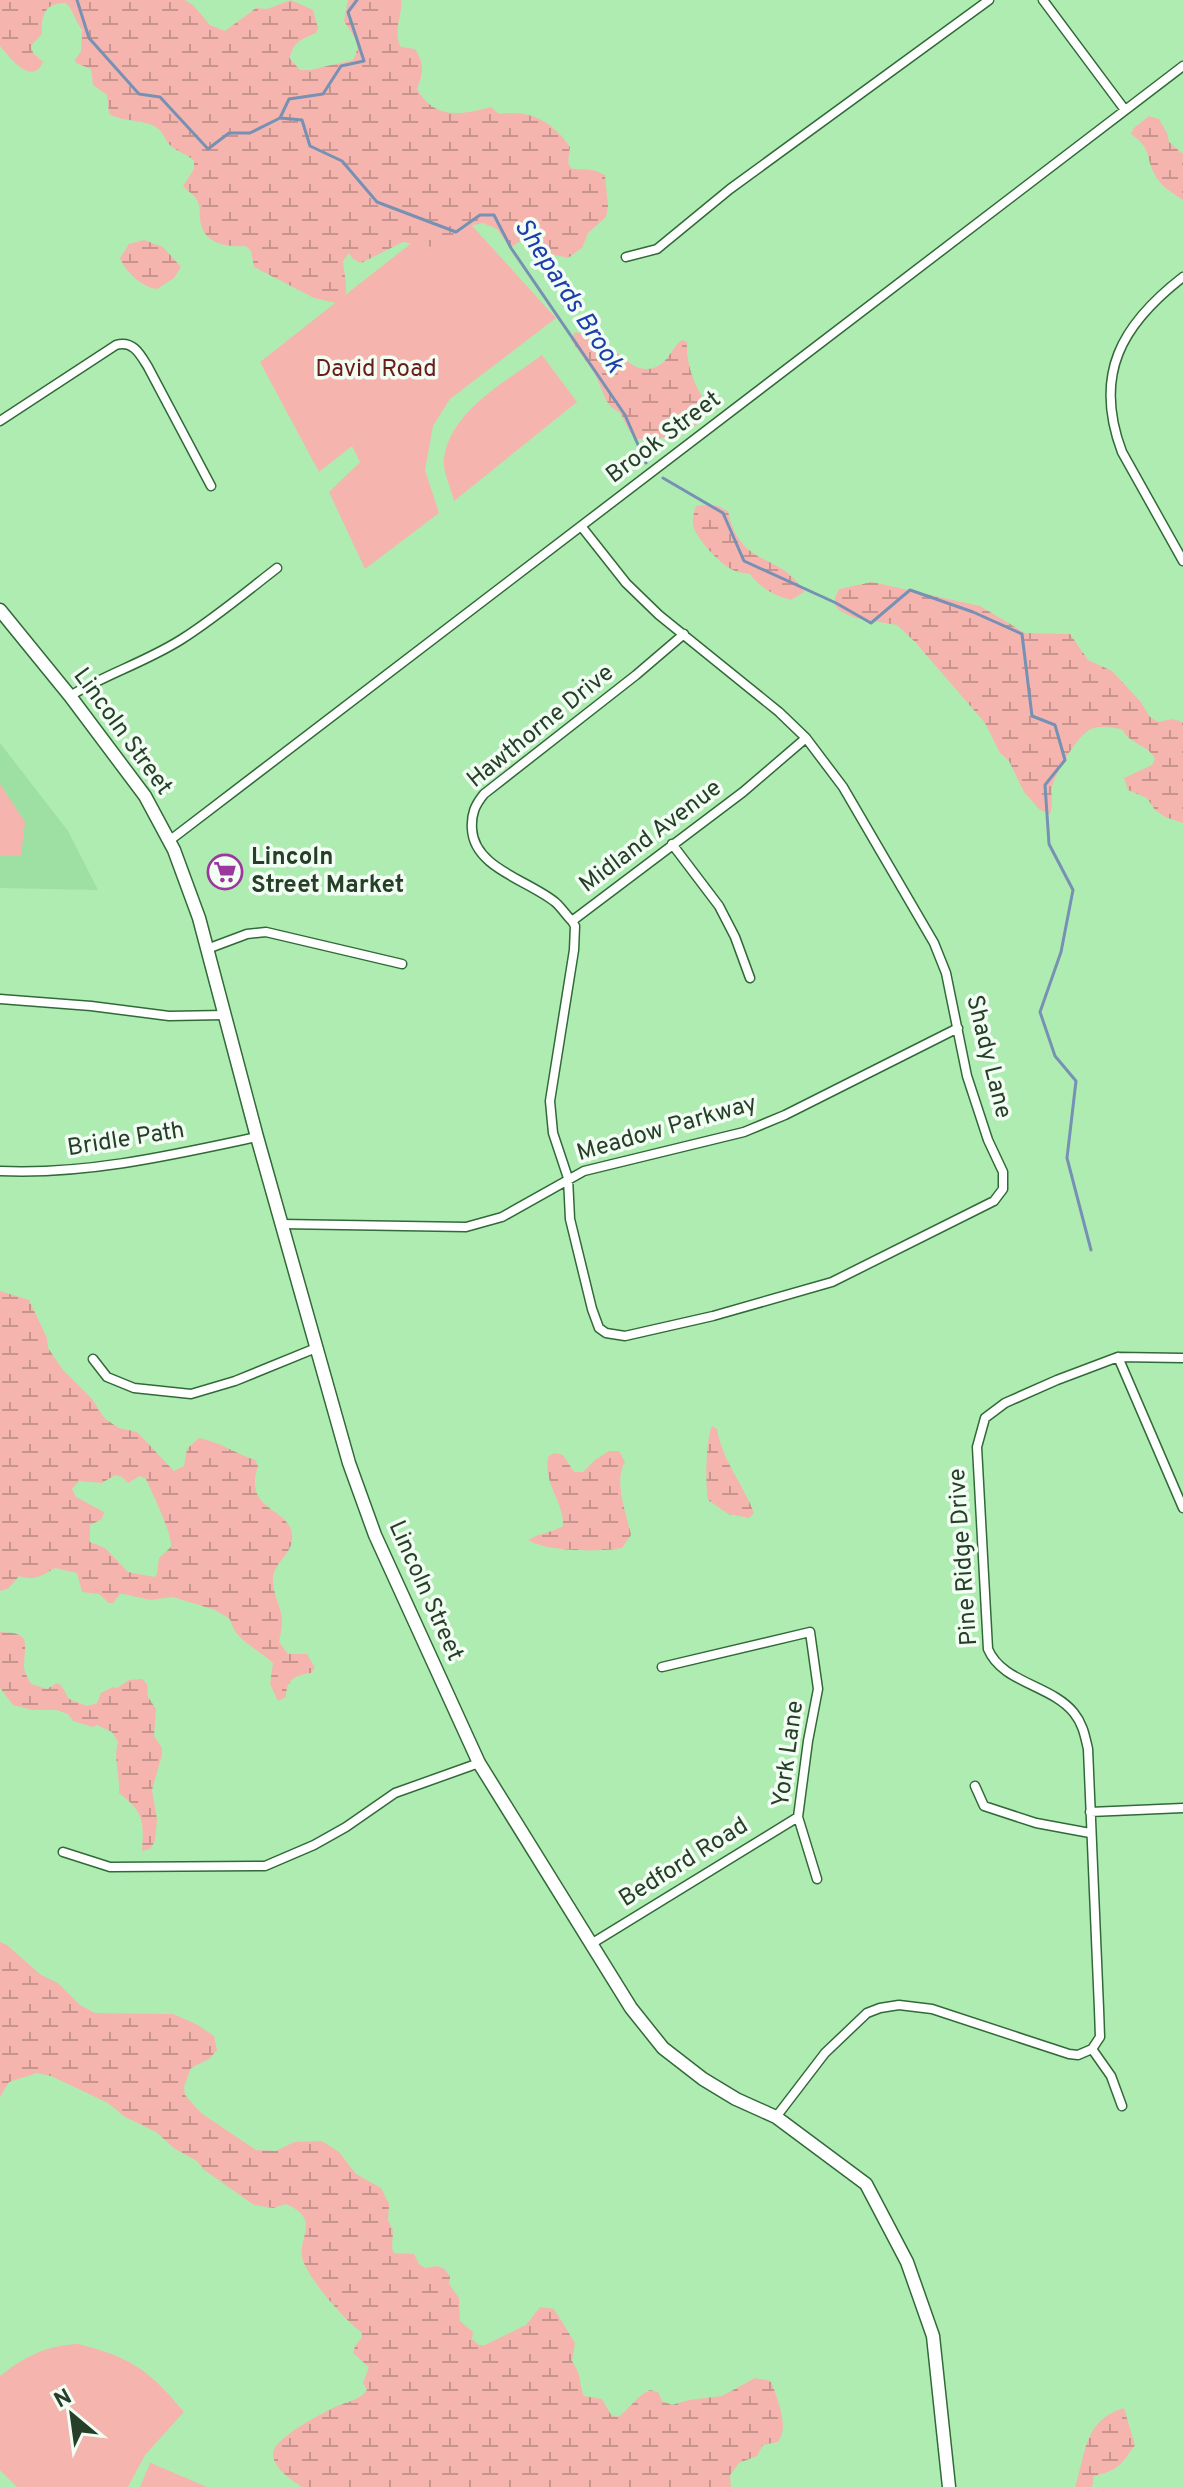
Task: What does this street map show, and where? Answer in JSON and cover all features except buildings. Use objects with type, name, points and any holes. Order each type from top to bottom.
[{"type":"main road","name":"Lincoln Street","points":[[0,610],[145,796],[187,884],[349,1463],[375,1535],[479,1763],[631,2008],[663,2048],[703,2079],[736,2099],[776,2117],[866,2184],[907,2262],[933,2336],[949,2487]]},
{"type":"street","points":[[626,257],[657,249],[730,189],[989,0]]},
{"type":"street","points":[[1043,0],[1125,110]]},
{"type":"street","name":"Brook Street","points":[[169,841],[1183,66]]},
{"type":"street","points":[[1183,277],[1148,306],[1131,328],[1116,359],[1109,394],[1122,452],[1183,561]]},
{"type":"street","points":[[0,421],[116,345],[130,345],[138,350],[148,367],[211,486]]},
{"type":"street","name":"Shady Lane","points":[[568,1178],[570,1219],[592,1309],[599,1328],[606,1333],[625,1336],[713,1316],[832,1282],[971,1214],[1000,1196],[1003,1172],[988,1140],[967,1076],[952,994],[934,943],[843,787],[806,738],[779,712],[659,615],[626,583],[581,526]]},
{"type":"street","points":[[70,696],[100,677],[181,640],[277,568]]},
{"type":"street","name":"Hawthorne Drive","points":[[572,921],[555,902],[480,854],[472,840],[471,820],[475,804],[684,634]]},
{"type":"street","name":"Midland Avenue","points":[[568,1178],[553,1133],[550,1101],[574,950],[575,926],[572,921],[743,792],[806,738]]},
{"type":"street","points":[[672,844],[719,906],[735,937],[750,978]]},
{"type":"street","points":[[207,949],[247,934],[266,932],[402,964]]},
{"type":"street","points":[[0,999],[169,1016],[225,1015]]},
{"type":"street","name":"Meadow Parkway","points":[[281,1224],[466,1227],[502,1217],[584,1171],[744,1132],[785,1115],[958,1028]]},
{"type":"street","name":"Bridle Path","points":[[0,1171],[60,1171],[257,1137]]},
{"type":"street","points":[[93,1359],[107,1377],[134,1388],[191,1394],[235,1381],[316,1348]]},
{"type":"street","points":[[1118,1357],[1183,1508]]},
{"type":"street","name":"Pine Ridge Drive","points":[[1092,2049],[1100,2037],[1100,2023],[1088,1749],[1083,1727],[1068,1707],[1006,1670],[992,1658],[988,1649],[977,1447],[985,1418],[1005,1403],[1118,1357],[1183,1358]]},
{"type":"street","name":"York Lane","points":[[662,1667],[810,1632],[818,1689],[798,1817],[817,1879]]},
{"type":"street","points":[[63,1852],[110,1867],[265,1866],[346,1827],[395,1793],[479,1763]]},
{"type":"street","points":[[975,1786],[984,1806],[999,1813],[1090,1833]]},
{"type":"street","points":[[1090,1812],[1183,1808]]},
{"type":"street","name":"Bedford Road","points":[[591,1944],[798,1817]]},
{"type":"street","points":[[776,2117],[825,2053],[853,2025],[867,2013],[899,2005],[932,2009],[1069,2054],[1078,2055],[1092,2049],[1111,2076],[1122,2106]]},
{"type":"shaded area","points":[[0,743],[68,831],[98,890],[0,888]]},
{"type":"green space","points":[[0,0],[185,0],[210,25],[225,31],[256,8],[267,9],[291,0],[313,10],[318,28],[316,33],[295,45],[291,53],[290,59],[300,70],[310,70],[353,60],[357,45],[344,21],[348,0],[401,0],[398,41],[401,47],[415,49],[418,54],[422,69],[417,89],[424,99],[450,113],[491,107],[499,114],[530,115],[548,124],[570,147],[569,166],[595,170],[605,175],[606,217],[588,233],[582,248],[568,258],[538,251],[525,242],[510,248],[497,229],[483,223],[459,228],[450,238],[433,247],[403,242],[361,263],[349,253],[343,261],[345,297],[336,303],[314,298],[254,267],[251,251],[246,246],[217,243],[206,234],[197,200],[183,186],[194,169],[194,161],[171,146],[155,127],[109,114],[107,95],[93,85],[91,69],[76,63],[81,51],[82,30],[66,3],[53,5],[44,15],[42,34],[31,46],[33,53],[43,62],[33,72],[21,68],[0,46]]},
{"type":"green space","points":[[1149,116],[1159,119],[1169,142],[1183,154],[1183,200],[1159,181],[1145,148],[1131,134]]},
{"type":"green space","name":"David Road","points":[[456,208],[556,318],[450,399],[433,426],[425,470],[439,513],[365,569],[329,492],[360,462],[352,446],[319,472],[260,362]]},
{"type":"green space","points":[[144,240],[163,247],[181,267],[174,278],[157,289],[135,278],[120,258],[129,244]]},
{"type":"green space","points":[[575,332],[602,341],[631,364],[645,369],[661,364],[676,345],[682,340],[687,342],[692,375],[707,404],[704,415],[690,430],[680,434],[637,439],[620,413],[606,400],[595,374],[571,340]]},
{"type":"green space","name":"David Road","points":[[542,355],[577,402],[454,501],[445,473],[444,458],[457,425],[482,398]]},
{"type":"green space","points":[[696,506],[718,506],[728,511],[742,543],[751,552],[784,570],[804,592],[791,600],[773,594],[750,574],[733,570],[721,562],[703,543],[693,525]]},
{"type":"green space","points":[[872,582],[980,606],[1025,633],[1070,634],[1088,660],[1112,671],[1140,701],[1150,717],[1158,722],[1172,719],[1183,722],[1183,823],[1165,817],[1155,810],[1147,798],[1128,790],[1124,778],[1152,765],[1155,759],[1123,730],[1107,727],[1091,729],[1080,739],[1057,774],[1052,788],[1050,814],[1040,810],[1024,792],[985,723],[915,642],[897,625],[855,618],[835,605],[839,589]]},
{"type":"green space","points":[[0,784],[25,822],[21,856],[0,856]]},
{"type":"green space","points":[[0,1291],[29,1300],[47,1338],[48,1348],[63,1370],[92,1399],[105,1419],[119,1428],[137,1432],[174,1471],[184,1466],[187,1449],[199,1438],[255,1460],[258,1466],[256,1492],[289,1525],[292,1534],[290,1547],[276,1567],[273,1579],[282,1618],[279,1642],[288,1654],[307,1654],[315,1668],[311,1673],[292,1679],[286,1697],[278,1701],[270,1684],[273,1663],[236,1633],[230,1619],[215,1610],[173,1597],[150,1600],[120,1594],[113,1603],[109,1603],[99,1594],[82,1592],[77,1573],[55,1568],[34,1578],[19,1576],[9,1588],[0,1591]],"holes":[[[115,1475],[128,1483],[140,1476],[146,1479],[169,1533],[171,1547],[159,1558],[154,1577],[128,1572],[105,1548],[90,1542],[90,1525],[102,1519],[104,1512],[76,1497],[72,1489],[79,1481],[102,1483]]]},
{"type":"green space","points":[[712,1426],[717,1429],[723,1451],[754,1513],[749,1518],[728,1514],[708,1500],[708,1441]]},
{"type":"green space","points":[[609,1451],[619,1451],[625,1462],[620,1479],[631,1535],[622,1548],[560,1549],[528,1540],[563,1526],[548,1476],[548,1457],[554,1453],[563,1455],[574,1472],[583,1472]]},
{"type":"green space","points":[[0,1632],[17,1634],[24,1640],[24,1668],[31,1684],[47,1689],[57,1683],[69,1699],[87,1706],[97,1703],[101,1693],[129,1680],[142,1679],[147,1684],[148,1697],[156,1709],[154,1736],[162,1748],[152,1790],[157,1819],[155,1841],[150,1849],[142,1851],[141,1818],[119,1793],[118,1742],[112,1732],[97,1725],[93,1727],[73,1721],[68,1714],[56,1710],[33,1710],[13,1705],[0,1688]]},
{"type":"green space","points":[[0,1942],[41,1975],[58,1983],[80,2005],[95,2013],[173,2014],[214,2036],[217,2050],[209,2059],[191,2068],[184,2087],[185,2095],[201,2113],[256,2150],[276,2151],[294,2142],[322,2141],[339,2152],[356,2174],[381,2188],[389,2204],[388,2220],[393,2230],[394,2253],[414,2254],[425,2268],[437,2266],[445,2269],[450,2277],[449,2284],[459,2298],[460,2321],[473,2332],[472,2339],[479,2345],[526,2325],[540,2307],[554,2309],[575,2343],[572,2361],[584,2396],[602,2399],[611,2415],[618,2417],[650,2390],[658,2392],[662,2401],[672,2405],[722,2396],[755,2378],[771,2381],[783,2420],[778,2442],[763,2445],[757,2456],[739,2463],[730,2475],[731,2487],[302,2487],[277,2465],[273,2455],[275,2449],[298,2428],[363,2394],[367,2390],[363,2383],[369,2367],[353,2353],[362,2338],[361,2332],[329,2300],[304,2263],[304,2217],[286,2204],[273,2208],[254,2205],[156,2132],[125,2117],[108,2103],[51,2076],[37,2073],[9,2082],[0,2097]]},
{"type":"green space","points":[[78,2344],[112,2354],[138,2367],[160,2385],[184,2412],[145,2455],[128,2487],[17,2487],[0,2470],[0,2376],[36,2353]]},
{"type":"green space","points":[[1124,2408],[1135,2445],[1119,2466],[1094,2476],[1092,2487],[1075,2487],[1093,2430],[1111,2413]]},
{"type":"green space","points":[[151,2463],[207,2487],[140,2487]]},
{"type":"waterway","name":"Shepards Brook","points":[[77,0],[89,38],[139,94],[160,97],[208,149],[229,133],[250,133],[280,118],[302,120],[310,146],[342,161],[377,202],[456,232],[480,215],[494,215],[511,248],[625,415],[646,463]]},
{"type":"waterway","points":[[280,118],[289,99],[323,94],[341,66],[364,61],[348,12],[357,0]]},
{"type":"waterway","name":"Shepards Brook","points":[[663,478],[723,513],[744,561],[836,603],[871,623],[910,590],[973,612],[1022,634],[1032,716],[1055,725],[1065,760],[1045,785],[1049,844],[1073,890],[1061,952],[1040,1012],[1055,1056],[1076,1081],[1067,1158],[1091,1250]]},
{"type":"place","name":"Lincoln Street Market","points":[[225,872]]}]
